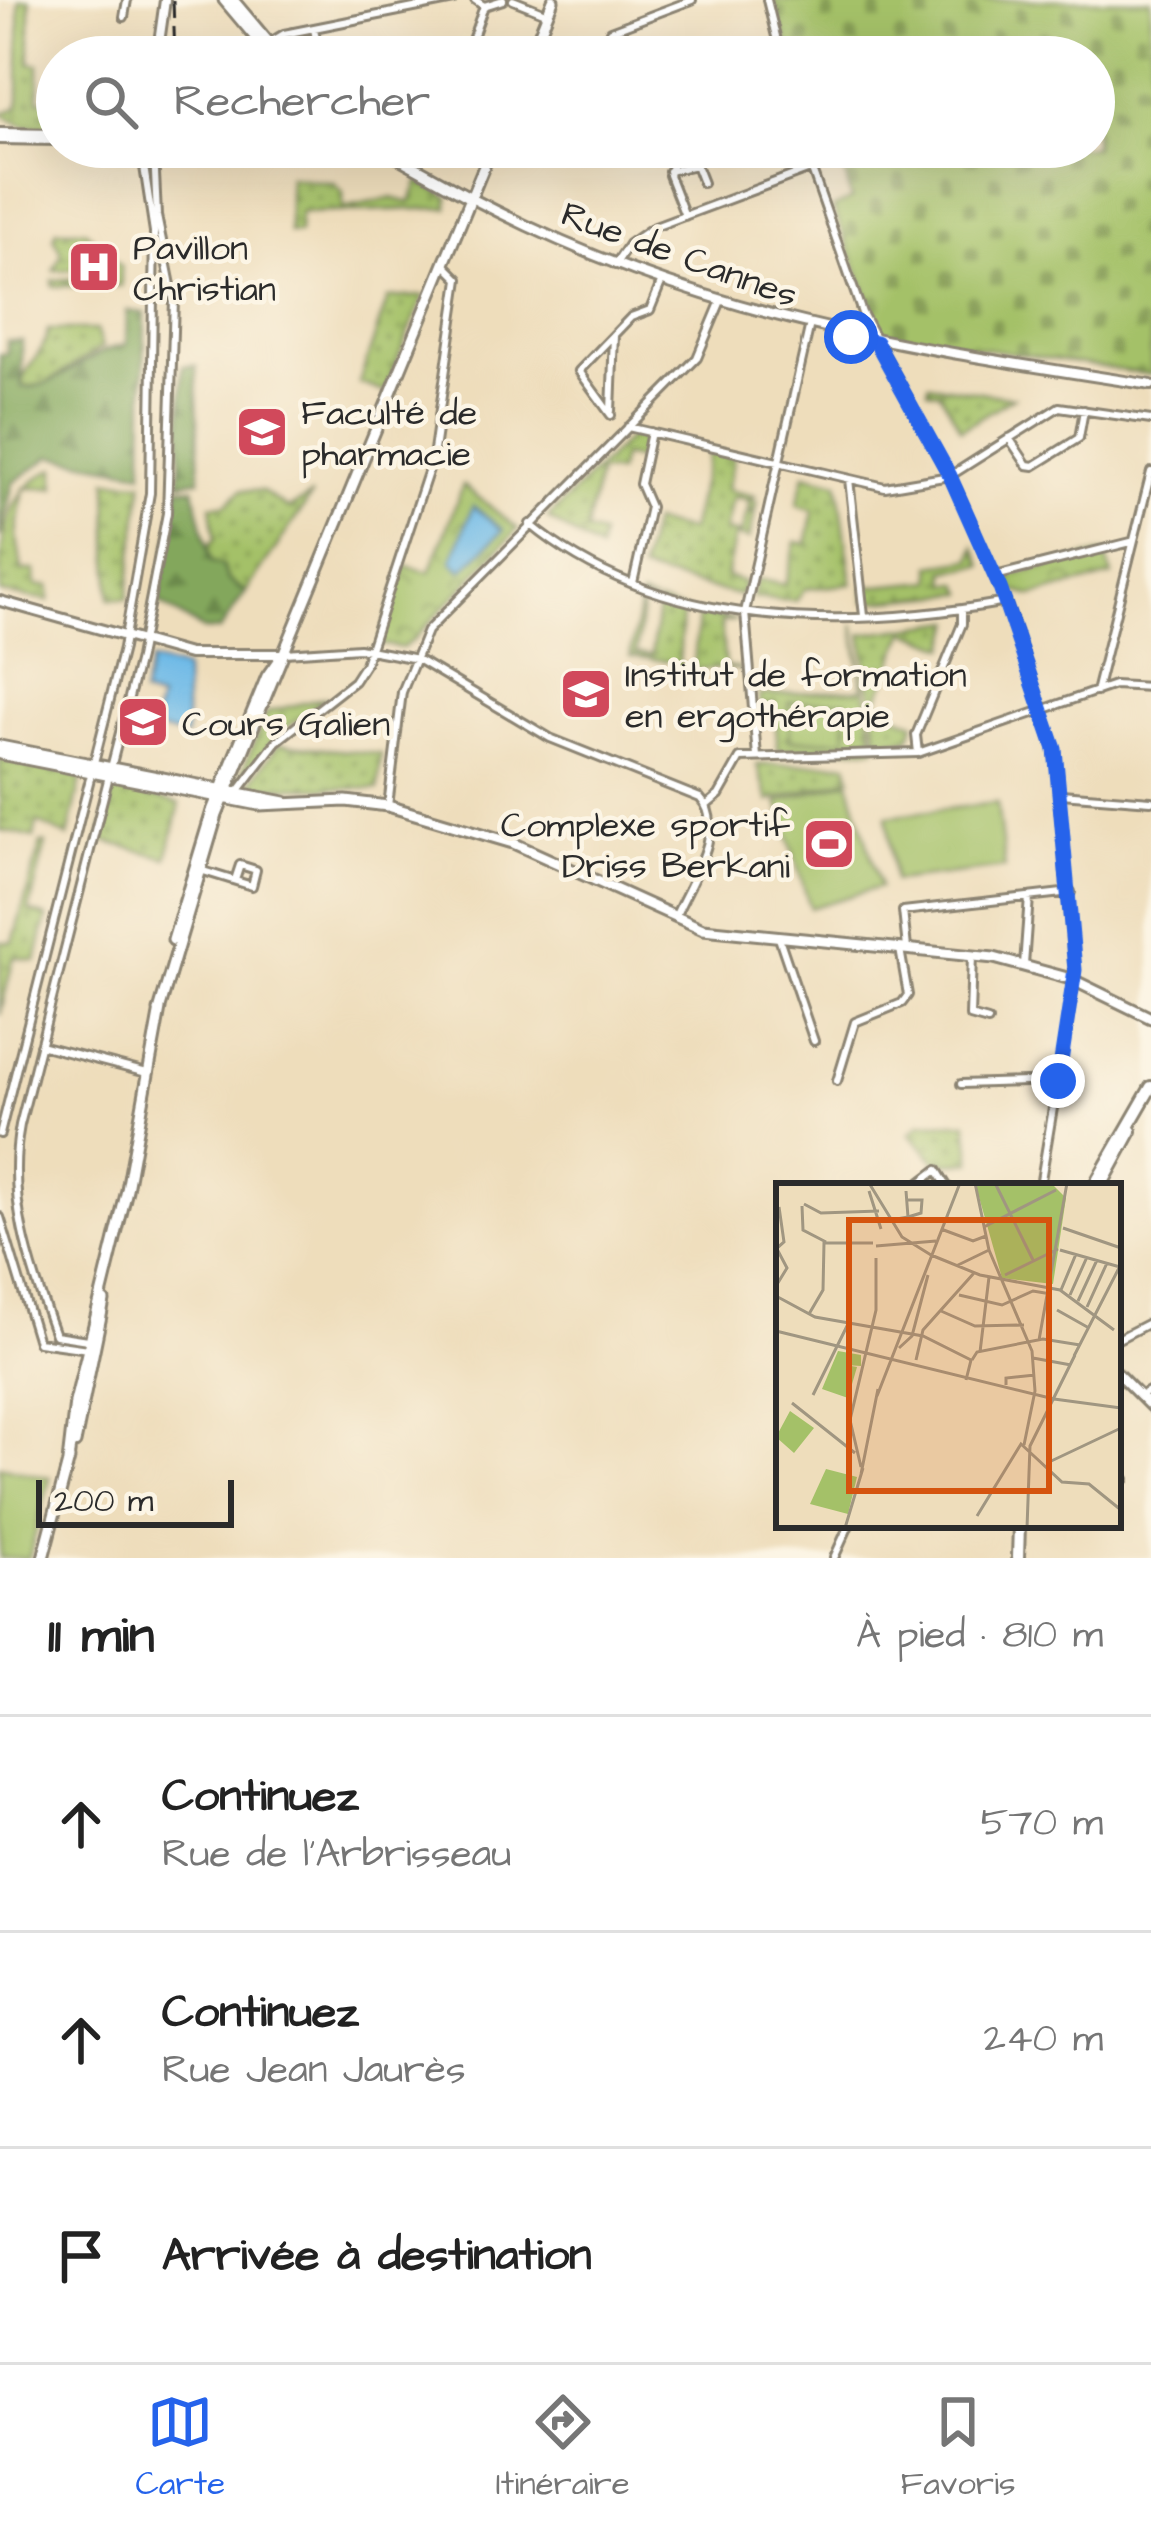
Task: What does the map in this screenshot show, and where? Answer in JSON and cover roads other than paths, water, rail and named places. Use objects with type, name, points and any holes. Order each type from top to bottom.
[{"type":"main road","points":[[539,36],[553,0]]},
{"type":"main road","points":[[235,1],[263,36]]},
{"type":"main road","points":[[235,1],[261,36]]},
{"type":"main road","points":[[417,168],[471,198]]},
{"type":"main road","points":[[160,1011],[200,870],[267,676],[285,653],[483,168]]},
{"type":"main road","points":[[0,750],[272,806],[303,802],[388,806],[514,843],[675,918],[724,934],[972,955],[1024,964],[1075,980],[1151,1018]]},
{"type":"main road","points":[[43,1558],[93,1346],[179,916],[226,794]]},
{"type":"main road","points":[[1100,1183],[1151,1087]]},
{"type":"street","points":[[124,17],[127,0]]},
{"type":"street","points":[[160,36],[166,0]]},
{"type":"street","points":[[290,36],[454,0]]},
{"type":"street","points":[[475,0],[484,6]]},
{"type":"street","points":[[484,6],[503,0]]},
{"type":"street","points":[[513,0],[548,14]]},
{"type":"street","points":[[608,36],[610,31],[692,0]]},
{"type":"street","points":[[767,0],[776,36]]},
{"type":"street","points":[[473,36],[484,6]]},
{"type":"street","points":[[314,28],[315,36]]},
{"type":"street","points":[[0,136],[36,137]]},
{"type":"street","points":[[0,1134],[125,638],[151,478],[154,232],[144,168]]},
{"type":"street","points":[[93,1346],[56,1335],[22,1233],[10,1172],[142,643],[170,479],[170,277],[157,216],[158,168]]},
{"type":"street","points":[[671,168],[685,216]]},
{"type":"street","points":[[670,171],[683,168]]},
{"type":"street","points":[[697,168],[703,183]]},
{"type":"street","points":[[615,265],[637,237],[810,169],[876,342],[950,476],[1006,602],[1042,711],[1061,794],[1075,980],[1041,1183]]},
{"type":"street","name":"Rue de Cannes","points":[[471,198],[661,283],[809,328],[1151,385]]},
{"type":"street","points":[[226,794],[276,742],[354,681],[371,649],[438,432],[459,279],[443,264]]},
{"type":"street","points":[[170,277],[180,277]]},
{"type":"street","points":[[614,334],[611,415],[579,371],[614,334],[652,307],[661,283]]},
{"type":"street","points":[[388,806],[400,700],[412,658],[434,622],[703,350],[720,303]]},
{"type":"street","points":[[757,757],[745,612],[809,328]]},
{"type":"street","points":[[152,361],[173,362]]},
{"type":"street","points":[[628,427],[885,487],[950,476],[1059,407],[1151,421]]},
{"type":"street","points":[[1009,438],[1027,465],[1034,466],[1079,438],[1084,410]]},
{"type":"street","points":[[632,583],[650,510],[640,484],[651,432]]},
{"type":"street","points":[[1096,692],[1151,472]]},
{"type":"street","points":[[849,479],[864,616]]},
{"type":"street","points":[[530,524],[578,556],[632,583],[745,612],[864,616],[1006,602]]},
{"type":"street","points":[[995,576],[1130,542]]},
{"type":"street","points":[[0,601],[142,643],[220,657],[371,649],[412,658],[545,736],[683,789],[707,805]]},
{"type":"street","points":[[918,753],[916,735],[962,624],[962,609]]},
{"type":"street","points":[[707,805],[719,795],[735,760],[918,753],[1118,685],[1151,687]]},
{"type":"street","points":[[1061,794],[1151,801]]},
{"type":"street","points":[[675,918],[710,833],[707,805]]},
{"type":"street","points":[[200,870],[235,880]]},
{"type":"street","points":[[837,1081],[855,1022],[908,995],[903,911],[1071,892]]},
{"type":"street","points":[[1024,964],[1029,897]]},
{"type":"street","points":[[779,938],[814,1041]]},
{"type":"street","points":[[972,955],[970,1016],[988,1021]]},
{"type":"street","points":[[40,1046],[148,1074]]},
{"type":"street","points":[[961,1084],[1058,1081]]},
{"type":"street","points":[[920,1183],[937,1170],[945,1183]]},
{"type":"street","points":[[0,1216],[38,1342],[93,1346]]},
{"type":"street","points":[[1121,1337],[1151,1322]]},
{"type":"street","points":[[1121,1377],[1151,1407]]},
{"type":"street","points":[[1140,1396],[1151,1390]]},
{"type":"street","points":[[834,1558],[848,1528]]},
{"type":"water","points":[[473,506],[503,530],[462,571],[452,561]]},
{"type":"water","points":[[151,661],[184,669],[186,737],[152,728],[159,700],[142,695]]},
{"type":"railway","points":[[173,0],[174,36]]},
{"type":"place","name":"Pavillon Christian","points":[[94,267]]},
{"type":"place","name":"Faculté de pharmacie","points":[[262,432]]},
{"type":"place","name":"Institut de formation en ergothérapie","points":[[586,694]]},
{"type":"place","name":"Cours Galien","points":[[143,722]]},
{"type":"place","name":"Complexe sportif Driss Berkani","points":[[829,844]]}]
